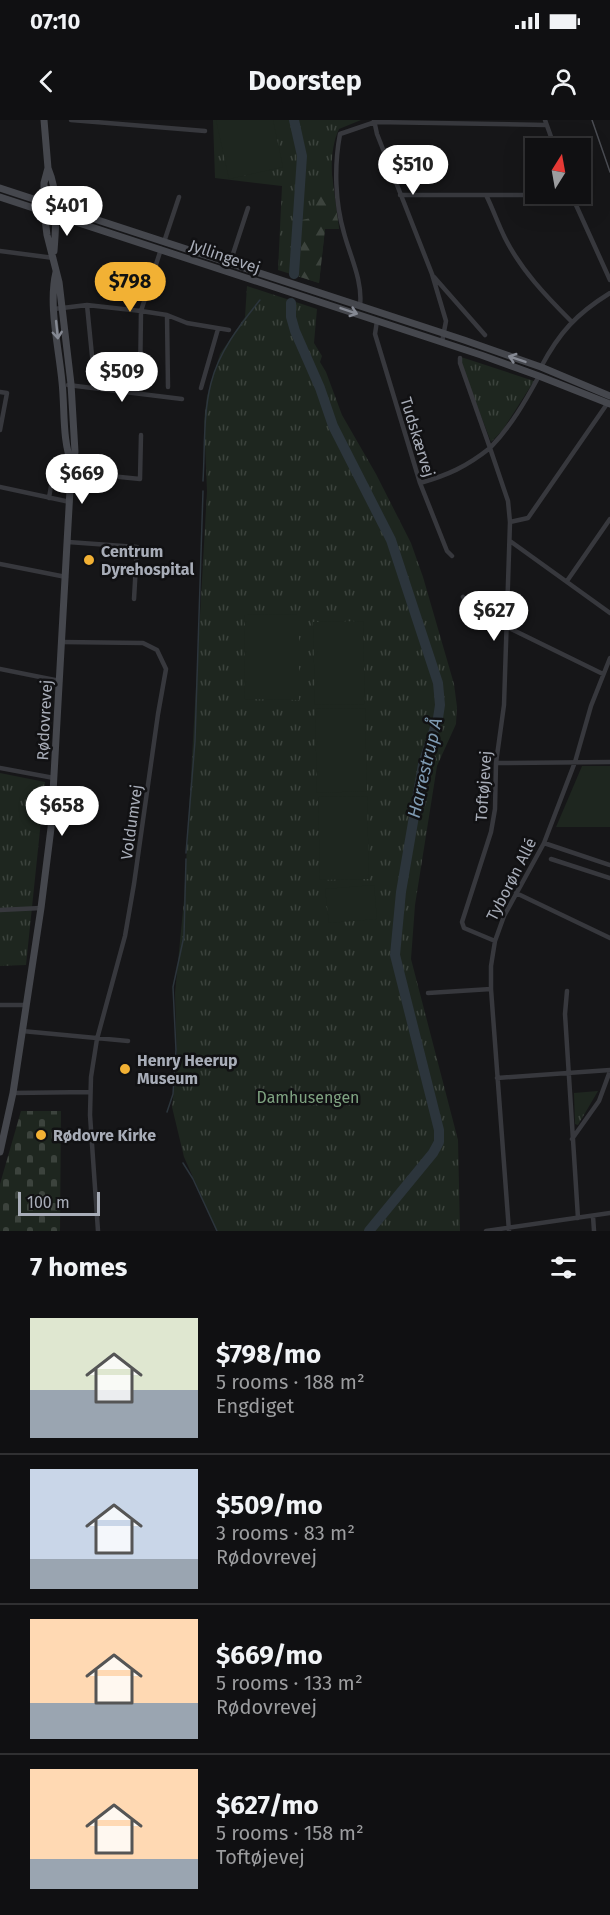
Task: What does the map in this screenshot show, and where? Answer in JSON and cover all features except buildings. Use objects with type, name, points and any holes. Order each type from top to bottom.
[{"type":"street","name":"Rødovrevej","points":[[0,1152],[14,1093],[41,908],[54,778],[75,445],[71,384],[58,308],[53,297],[56,272],[44,211],[48,168],[44,120]]},
{"type":"street","points":[[70,120],[205,131]]},
{"type":"street","points":[[374,121],[400,195],[432,274],[446,321],[442,342]]},
{"type":"street","points":[[360,306],[362,293],[339,211],[337,163],[340,134],[374,121],[546,123],[551,138]]},
{"type":"street","name":"Rødovrevej","points":[[48,168],[53,181],[55,205],[54,258]]},
{"type":"street","name":"Jyllingevej","points":[[0,188],[44,201],[162,245],[609,401]]},
{"type":"street","points":[[400,195],[525,195]]},
{"type":"street","points":[[486,195],[506,239],[523,267],[571,321]]},
{"type":"street","name":"Jyllingevej","points":[[0,197],[55,216],[230,263],[445,334],[541,367],[609,401]]},
{"type":"street","points":[[140,384],[141,311],[178,197]]},
{"type":"street","points":[[576,204],[610,280]]},
{"type":"street","name":"Jyllingevej","points":[[230,263],[248,208]]},
{"type":"street","points":[[0,251],[54,258]]},
{"type":"street","points":[[432,274],[485,335]]},
{"type":"street","points":[[541,367],[554,343],[571,321],[610,293]]},
{"type":"street","points":[[87,305],[94,376]]},
{"type":"street","points":[[58,308],[87,305],[141,311],[167,315],[187,323],[229,330]]},
{"type":"street","name":"Rødovrevej","points":[[58,308],[67,453],[72,469]]},
{"type":"street","points":[[167,315],[168,387]]},
{"type":"street","name":"Tudskærvej","points":[[378,321],[375,334],[420,483],[447,551],[452,556]]},
{"type":"street","points":[[201,388],[218,328]]},
{"type":"street","name":"Toftøjevej","points":[[460,358],[508,501],[510,522],[504,705],[496,763],[495,808],[491,832],[462,922],[464,928],[495,941]]},
{"type":"street","points":[[420,483],[446,476],[469,465],[490,448],[505,433],[520,411],[539,376]]},
{"type":"street","points":[[63,385],[71,384],[182,399]]},
{"type":"street","points":[[0,392],[7,393],[0,430]]},
{"type":"street","points":[[510,522],[528,518],[609,401]]},
{"type":"street","points":[[72,469],[140,479],[141,435]]},
{"type":"street","points":[[49,498],[55,462]]},
{"type":"street","points":[[0,487],[70,502]]},
{"type":"street","points":[[567,581],[610,519]]},
{"type":"street","points":[[510,538],[610,613]]},
{"type":"street","points":[[68,542],[137,547],[134,599]]},
{"type":"street","points":[[0,564],[66,577]]},
{"type":"street","points":[[463,597],[468,603],[484,608],[506,609]]},
{"type":"street","points":[[505,626],[603,674]]},
{"type":"street","name":"Voldumvej","points":[[62,642],[143,644],[157,650],[166,669],[132,898],[125,936],[97,1039],[90,1092],[98,1231]]},
{"type":"street","name":"Tyborøn Allé","points":[[509,1230],[491,989],[491,966],[495,941],[516,893],[544,843],[575,762],[610,658]]},
{"type":"street","points":[[0,669],[60,681]]},
{"type":"street","points":[[496,763],[610,762]]},
{"type":"street","points":[[0,768],[54,778]]},
{"type":"street","points":[[544,843],[610,865]]},
{"type":"street","points":[[551,859],[610,878]]},
{"type":"street","points":[[516,893],[610,938]]},
{"type":"street","points":[[0,910],[41,908]]},
{"type":"street","points":[[428,993],[491,989]]},
{"type":"street","points":[[567,991],[565,1014],[578,1218]]},
{"type":"street","points":[[0,1005],[26,1005]]},
{"type":"street","points":[[22,1031],[128,1041]]},
{"type":"street","points":[[497,1078],[610,1071],[598,1101],[572,1140]]},
{"type":"street","points":[[14,1093],[90,1092]]},
{"type":"street","points":[[486,1231],[509,1230],[610,1213]]},
{"type":"street","points":[[593,1216],[594,1231]]},
{"type":"green space","points":[[213,120],[361,120],[339,129],[335,141],[332,179],[339,229],[325,229],[319,283],[278,270],[282,186],[215,178]]},
{"type":"green space","points":[[216,120],[273,120],[283,167],[229,179]]},
{"type":"green space","points":[[332,175],[339,229],[325,229],[319,283],[300,277],[302,220],[315,217],[317,183]]},
{"type":"green space","name":"Damhusengen","points":[[247,286],[317,309],[314,343],[322,356],[320,362],[342,415],[376,474],[411,543],[454,684],[457,707],[456,724],[437,766],[415,905],[411,959],[458,1140],[460,1231],[217,1231],[184,1157],[172,1107],[177,1063],[175,993],[184,900],[207,491],[204,421],[207,396],[220,354],[245,317]]},
{"type":"green space","points":[[461,357],[534,381],[502,431],[491,442],[461,364]]},
{"type":"green space","points":[[245,614],[299,615],[299,700],[244,699]]},
{"type":"green space","points":[[363,621],[365,704],[315,705],[313,622]]},
{"type":"green space","points":[[365,708],[367,791],[317,793],[315,709]]},
{"type":"green space","points":[[582,766],[610,766],[610,827],[556,827]]},
{"type":"green space","points":[[0,773],[45,782],[26,965],[0,966]]},
{"type":"green space","points":[[367,796],[369,879],[320,880],[318,797]]},
{"type":"green space","points":[[374,885],[377,919],[329,923],[325,889]]},
{"type":"green space","points":[[598,1091],[578,1125],[575,1124],[574,1093]]},
{"type":"green space","points":[[21,1111],[61,1111],[60,1231],[0,1231],[0,1184]]},
{"type":"waterway","name":"Harrestrup Å","points":[[294,120],[302,156],[294,274]]},
{"type":"waterway","name":"Harrestrup Å","points":[[203,481],[207,407],[211,383],[219,360],[231,339],[260,300]]},
{"type":"waterway","name":"Harrestrup Å","points":[[291,303],[291,317],[295,331],[320,388],[333,426],[391,540],[438,683],[440,705],[423,764],[401,892],[395,955],[439,1130],[439,1142],[433,1153],[369,1231]]},
{"type":"waterway","name":"Harrestrup Å","points":[[186,853],[195,741],[203,491]]},
{"type":"waterway","name":"Harrestrup Å","points":[[167,1112],[173,1094],[176,1050],[173,987],[184,936],[186,859]]},
{"type":"waterway","name":"Harrestrup Å","points":[[183,1163],[217,1231]]},
{"type":"tram line","points":[[592,120],[610,172]]},
{"type":"place","name":"Centrum Dyrehospital","points":[[89,560]]},
{"type":"place","name":"Henry Heerup Museum","points":[[125,1069]]},
{"type":"place","name":"Rødovre Kirke","points":[[41,1135]]}]
